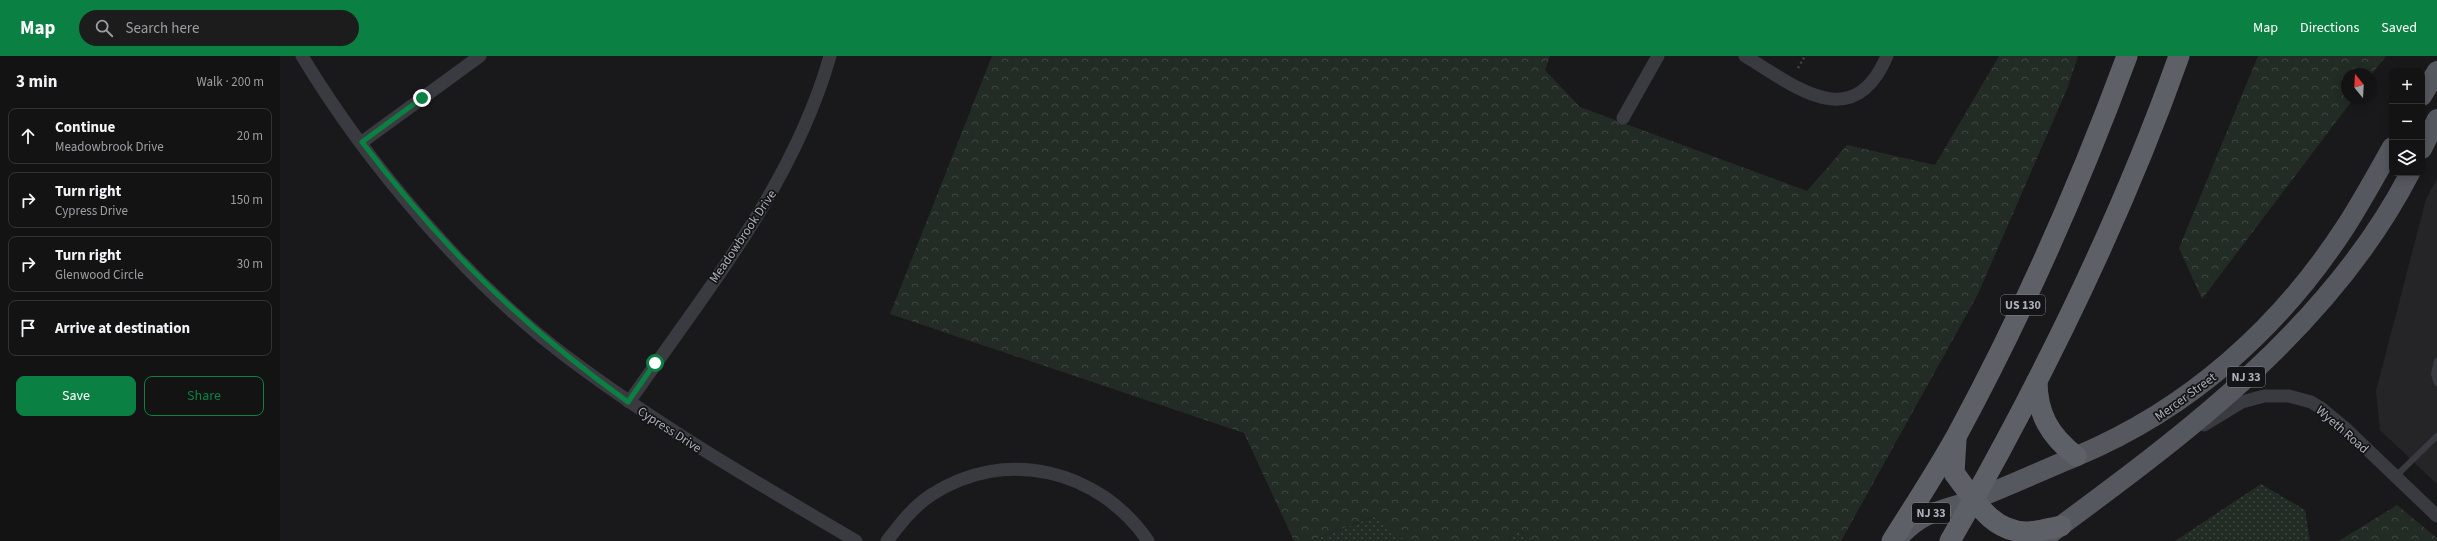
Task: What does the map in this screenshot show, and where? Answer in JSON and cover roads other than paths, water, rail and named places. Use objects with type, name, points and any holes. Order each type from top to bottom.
[{"type":"highway","name":"US 130","points":[[1894,541],[1956,435],[2052,242],[2104,118],[2127,56]]},
{"type":"highway","points":[[1950,541],[2037,381],[2106,238],[2134,173],[2179,56]]},
{"type":"highway","points":[[2037,381],[2037,394],[2041,413],[2048,429],[2060,444],[2076,456]]},
{"type":"highway","points":[[1956,435],[1954,473],[1986,516],[2002,527],[2028,532],[2061,526]]},
{"type":"main road","points":[[2425,91],[2437,70]]},
{"type":"main road","points":[[2425,143],[2437,119]]},
{"type":"main road","name":"Mercer Street","points":[[1894,541],[1913,522],[1935,511],[1974,499],[2119,438],[2159,415],[2226,365],[2286,306],[2315,269],[2346,226],[2389,152]]},
{"type":"main road","name":"Mercer Street","points":[[2040,541],[2168,446],[2212,409],[2294,331],[2346,272],[2397,197],[2408,176]]},
{"type":"street","name":"Cypress Drive","points":[[302,56],[362,142],[400,192],[480,280],[570,359],[628,402],[718,460],[856,541]]},
{"type":"street","points":[[362,142],[480,56]]},
{"type":"street","name":"Meadowbrook Drive","points":[[628,402],[763,209],[789,162],[808,119],[830,56]]},
{"type":"street","points":[[1623,118],[1658,56]]},
{"type":"street","points":[[1745,56],[1813,96],[1829,100],[1843,99],[1857,94],[1870,85],[1880,72],[1887,56]]},
{"type":"street","name":"Wyeth Road","points":[[2168,446],[2242,402],[2272,395],[2289,396],[2311,402],[2321,408],[2396,476],[2437,516]]},
{"type":"street","points":[[887,541],[913,510],[950,484],[986,473],[1022,469],[1060,475],[1084,484],[1106,496],[1142,532],[1148,541]]},
{"type":"lane","points":[[2437,361],[2434,374],[2437,383]]},
{"type":"lane","points":[[2396,476],[2437,436]]}]
